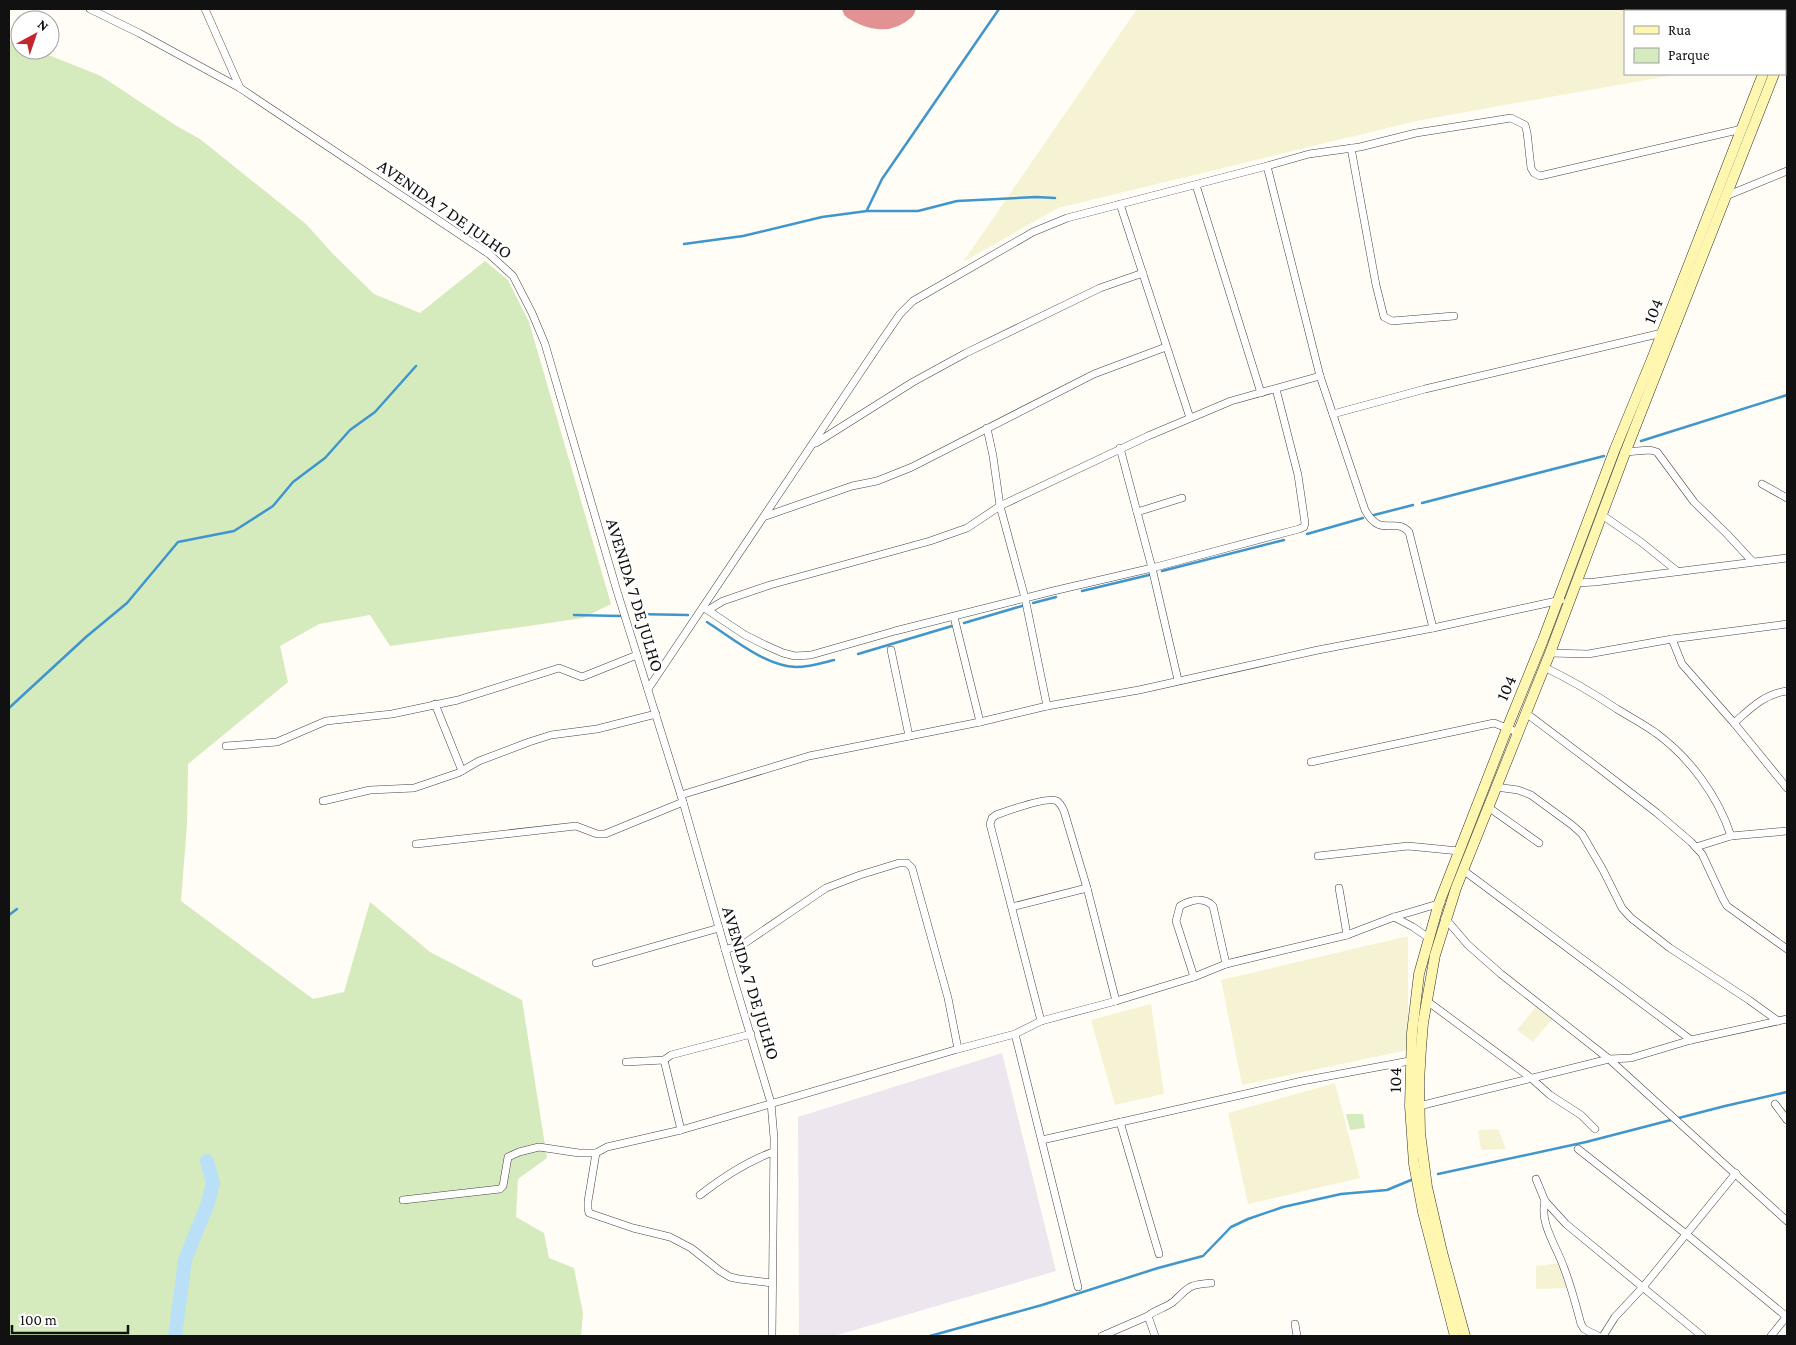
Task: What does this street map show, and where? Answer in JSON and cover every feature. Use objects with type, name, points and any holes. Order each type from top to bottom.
[{"type":"street","name":"AVENIDA 7 DE JULHO","points":[[90,9],[139,33],[240,88],[489,254],[513,276],[532,313],[544,344],[682,798],[771,1103],[774,1152],[772,1336]]},
{"type":"street","points":[[205,9],[240,88]]},
{"type":"street","name":"104","points":[[1456,1336],[1421,1181],[1414,1164],[1411,1116],[1416,1060],[1415,1004],[1419,974],[1429,938],[1444,905],[1459,851],[1507,727],[1544,640],[1615,449],[1662,333],[1707,232],[1763,75]]},
{"type":"street","points":[[1421,1181],[1416,1060],[1435,955],[1445,918],[1444,905],[1463,870],[1550,653],[1707,232],[1726,196],[1774,75]]},
{"type":"street","points":[[648,689],[706,609],[900,314],[913,301],[1033,232],[1067,218],[1309,154],[1360,147],[1416,133],[1511,118],[1525,125],[1531,168],[1534,173],[1540,176],[1742,129]]},
{"type":"street","points":[[1351,148],[1376,285],[1384,317],[1392,321],[1454,316]]},
{"type":"street","points":[[1267,166],[1320,376],[1365,510],[1370,520],[1381,526],[1405,528],[1409,532],[1433,628]]},
{"type":"street","points":[[1726,196],[1787,171]]},
{"type":"street","points":[[1196,185],[1261,393]]},
{"type":"street","points":[[1120,204],[1190,418]]},
{"type":"street","points":[[814,444],[913,382],[966,353],[1100,288],[1143,273]]},
{"type":"street","points":[[1333,414],[1426,389],[1662,333]]},
{"type":"street","points":[[766,516],[852,486],[877,481],[912,467],[1094,374],[1166,346]]},
{"type":"street","points":[[706,609],[770,585],[874,557],[967,528],[1000,506],[1120,448],[1231,401],[1320,376]]},
{"type":"street","points":[[706,609],[758,642],[795,656],[812,655],[895,631],[1152,568],[1304,527],[1305,519],[1298,475],[1276,389]]},
{"type":"street","points":[[987,428],[1000,506],[1025,598],[1048,706]]},
{"type":"street","points":[[1120,448],[1152,568],[1178,680]]},
{"type":"street","points":[[1615,449],[1625,452],[1650,450],[1657,452],[1694,502],[1728,534],[1752,561]]},
{"type":"street","points":[[1762,484],[1787,498]]},
{"type":"street","points":[[1137,512],[1182,498]]},
{"type":"street","points":[[1602,515],[1641,542],[1677,571]]},
{"type":"street","points":[[1576,583],[1787,558]]},
{"type":"street","points":[[416,844],[576,826],[597,834],[605,834],[682,798],[809,756],[980,722],[1048,706],[1139,690],[1178,680],[1433,628],[1570,597]]},
{"type":"street","points":[[954,617],[980,722]]},
{"type":"street","points":[[1550,653],[1588,654],[1787,624]]},
{"type":"street","points":[[1672,640],[1682,664],[1734,723],[1787,788]]},
{"type":"street","points":[[891,650],[910,736]]},
{"type":"street","points":[[226,746],[277,742],[326,721],[378,716],[458,700],[559,668],[582,677],[637,655]]},
{"type":"street","points":[[1544,667],[1570,680],[1655,733],[1685,758],[1715,798],[1731,836]]},
{"type":"street","points":[[1734,723],[1761,699],[1787,691]]},
{"type":"street","points":[[435,704],[462,771]]},
{"type":"street","points":[[1526,713],[1657,813],[1696,847],[1702,854],[1727,906],[1787,949]]},
{"type":"street","points":[[323,801],[370,790],[414,788],[432,783],[462,771],[479,761],[530,742],[551,736],[597,729],[656,714]]},
{"type":"street","points":[[1311,762],[1494,722],[1517,732]]},
{"type":"street","points":[[1496,788],[1518,790],[1531,795],[1572,825],[1582,834],[1622,908],[1631,918],[1670,948],[1778,1021]]},
{"type":"street","points":[[1041,1021],[990,824],[992,818],[1002,812],[1046,800],[1056,800],[1062,805],[1087,888],[1116,1001]]},
{"type":"street","points":[[1488,807],[1539,844]]},
{"type":"street","points":[[1696,847],[1731,836],[1787,831]]},
{"type":"street","points":[[1318,856],[1408,846],[1459,851]]},
{"type":"street","points":[[725,950],[744,944],[833,885],[891,865],[906,863],[912,868],[948,998],[958,1049]]},
{"type":"street","points":[[1463,870],[1690,1040]]},
{"type":"street","points":[[1012,907],[1087,888]]},
{"type":"street","points":[[1339,888],[1347,935]]},
{"type":"street","points":[[1194,977],[1176,920],[1180,906],[1187,902],[1203,900],[1209,901],[1214,906],[1226,964]]},
{"type":"street","points":[[403,1200],[500,1189],[503,1186],[508,1157],[533,1148],[596,1153],[607,1147],[681,1130],[1015,1034],[1041,1021],[1116,1001],[1194,977],[1226,964],[1347,935],[1394,917],[1444,905]]},
{"type":"street","points":[[1394,917],[1429,938]]},
{"type":"street","points":[[1445,918],[1468,944],[1501,974],[1609,1058],[1787,1221]]},
{"type":"street","points":[[596,963],[719,928]]},
{"type":"street","points":[[1427,1001],[1531,1078],[1550,1095],[1580,1115],[1595,1129]]},
{"type":"street","points":[[1419,1106],[1609,1058],[1631,1058],[1690,1040],[1787,1018]]},
{"type":"street","points":[[626,1062],[664,1060],[671,1055],[751,1034]]},
{"type":"street","points":[[1015,1034],[1078,1287]]},
{"type":"street","points":[[664,1060],[681,1130]]},
{"type":"street","points":[[1042,1140],[1302,1081],[1416,1060]]},
{"type":"street","points":[[1775,1104],[1787,1120]]},
{"type":"street","points":[[1120,1122],[1159,1254]]},
{"type":"street","points":[[1578,1149],[1787,1317],[1771,1336]]},
{"type":"street","points":[[700,1195],[743,1165],[774,1152]]},
{"type":"street","points":[[596,1153],[588,1201],[588,1209],[592,1215],[670,1237],[691,1248],[714,1267],[730,1277],[772,1283]]},
{"type":"street","points":[[1603,1336],[1615,1317],[1643,1287],[1736,1173]]},
{"type":"street","points":[[1536,1180],[1546,1201],[1566,1224],[1702,1336]]},
{"type":"street","points":[[1546,1201],[1544,1215],[1564,1267],[1581,1324],[1584,1329],[1598,1336]]},
{"type":"street","points":[[1435,1239],[1465,1336]]},
{"type":"street","points":[[1102,1336],[1148,1316],[1172,1302],[1184,1290],[1196,1284],[1211,1283]]},
{"type":"street","points":[[1148,1316],[1155,1336]]},
{"type":"street","points":[[1295,1324],[1297,1336]]},
{"type":"shaded area","points":[[1137,9],[1774,9],[1624,10],[1624,75],[1673,75],[1416,121],[1058,208],[963,262]]},
{"type":"shaded area","points":[[1408,936],[1408,1050],[1242,1085],[1221,980]]},
{"type":"shaded area","points":[[1151,1004],[1164,1094],[1115,1105],[1091,1020]]},
{"type":"shaded area","points":[[1538,1004],[1552,1019],[1533,1042],[1517,1030]]},
{"type":"shaded area","points":[[1002,1053],[1056,1271],[834,1336],[799,1336],[798,1117]]},
{"type":"shaded area","points":[[1335,1083],[1360,1178],[1248,1204],[1228,1113]]},
{"type":"shaded area","points":[[1498,1129],[1506,1149],[1481,1150],[1478,1130]]},
{"type":"shaded area","points":[[1560,1263],[1568,1288],[1536,1289],[1536,1266]]},
{"type":"green space","points":[[9,41],[10,60],[60,60],[101,76],[175,125],[200,139],[306,224],[333,254],[374,294],[420,313],[485,261],[508,280],[529,322],[611,604],[583,618],[390,646],[370,615],[319,624],[280,646],[288,682],[188,764],[187,824],[181,901],[313,999],[344,992],[370,902],[430,952],[522,1000],[547,1158],[518,1179],[516,1217],[544,1233],[549,1258],[574,1268],[583,1313],[581,1336],[9,1336]]},
{"type":"green space","points":[[1346,1114],[1363,1114],[1365,1128],[1350,1130]]},
{"type":"waterway","points":[[867,210],[882,179],[999,9]]},
{"type":"waterway","points":[[684,244],[743,236],[822,217],[867,211],[918,211],[957,201],[1036,197],[1055,198]]},
{"type":"waterway","points":[[9,708],[86,637],[127,603],[178,542],[234,531],[273,506],[293,482],[325,458],[350,430],[375,412],[416,366]]},
{"type":"waterway","points":[[1641,441],[1787,395]]},
{"type":"waterway","points":[[1422,503],[1604,456]]},
{"type":"waterway","points":[[1374,515],[1413,505]]},
{"type":"waterway","points":[[1307,534],[1363,518]]},
{"type":"waterway","points":[[1162,571],[1284,540]]},
{"type":"waterway","points":[[1082,591],[1149,575]]},
{"type":"waterway","points":[[1033,603],[1056,597]]},
{"type":"waterway","points":[[964,623],[1022,606]]},
{"type":"waterway","points":[[634,614],[688,615]]},
{"type":"waterway","points":[[574,615],[620,616]]},
{"type":"waterway","points":[[707,622],[749,650],[773,662],[796,667],[834,660]]},
{"type":"waterway","points":[[858,654],[952,626]]},
{"type":"waterway","points":[[9,915],[17,909]]},
{"type":"waterway","points":[[1438,1174],[1586,1142],[1787,1092]]},
{"type":"waterway","points":[[175,1336],[185,1260],[208,1203],[213,1183],[207,1161]]},
{"type":"waterway","points":[[930,1336],[1042,1305],[1158,1268],[1203,1256],[1231,1227],[1283,1207],[1341,1194],[1387,1190],[1411,1180]]},
{"type":"taxiway","points":[[853,9],[866,16],[879,19],[893,17],[905,9]]}]
